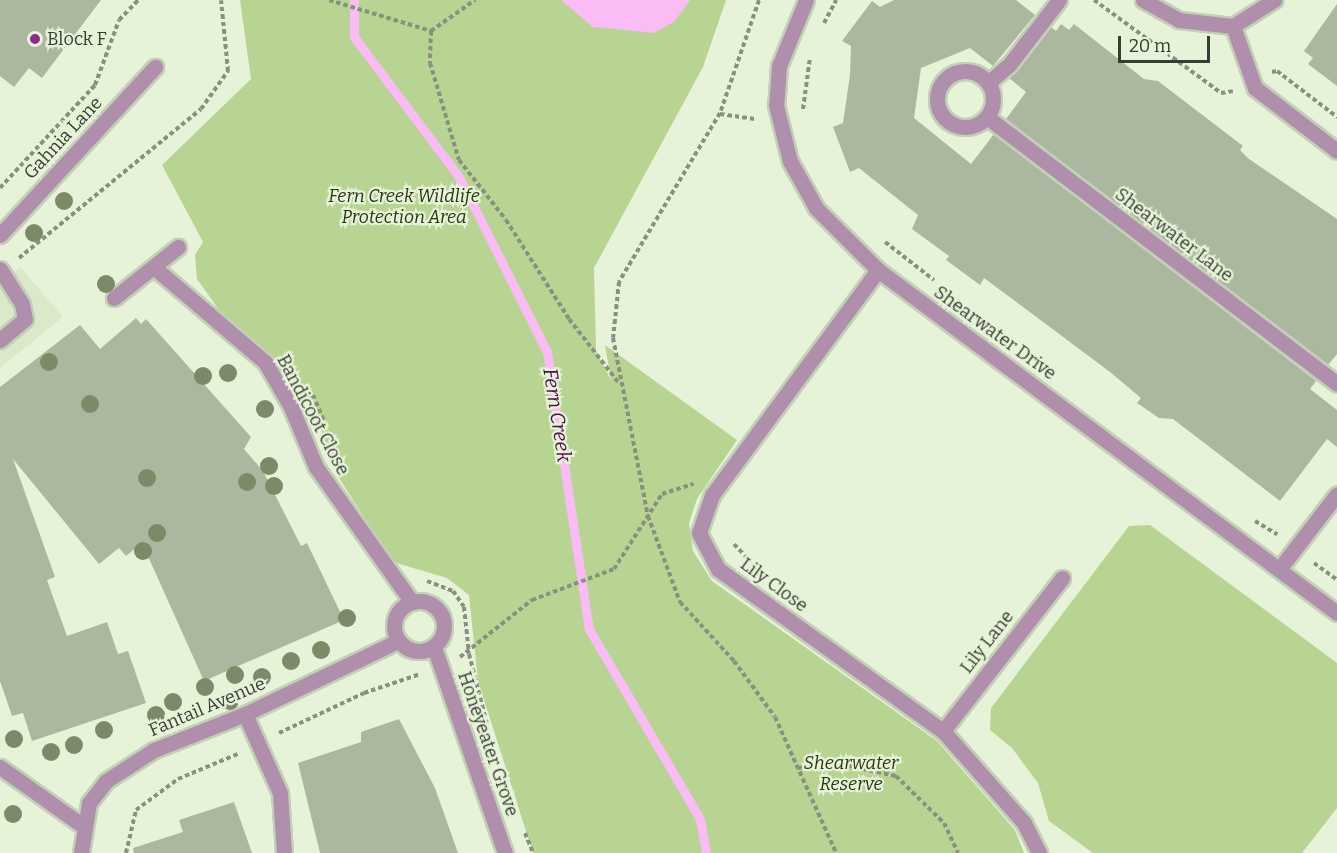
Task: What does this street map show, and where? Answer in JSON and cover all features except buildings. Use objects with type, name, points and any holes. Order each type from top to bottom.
[{"type":"street","name":"Shearwater Drive","points":[[806,0],[779,66],[778,116],[790,161],[816,208],[878,270],[1280,568],[1337,613]]},
{"type":"street","points":[[988,83],[1009,65],[1059,0]]},
{"type":"street","points":[[1143,0],[1179,20],[1233,26],[1274,0]]},
{"type":"street","points":[[1233,26],[1255,88],[1337,151]]},
{"type":"street","name":"Gahnia Lane","points":[[0,236],[155,67]]},
{"type":"street","points":[[956,72],[977,73],[988,83],[993,98],[987,117],[969,127],[949,122],[942,115],[937,95],[947,77],[956,72]]},
{"type":"street","name":"Shearwater Lane","points":[[987,117],[1337,384]]},
{"type":"street","points":[[114,298],[156,269],[178,247]]},
{"type":"street","name":"Bandicoot Close","points":[[156,269],[266,362],[291,407],[316,467],[412,602]]},
{"type":"street","points":[[0,340],[25,319],[22,304],[1,270]]},
{"type":"street","name":"Lily Close","points":[[878,270],[719,486],[699,533],[718,569],[943,731],[1024,823],[1039,853]]},
{"type":"street","points":[[1280,568],[1337,494]]},
{"type":"street","name":"Lily Lane","points":[[943,731],[1062,578]]},
{"type":"street","points":[[412,602],[432,604],[444,619],[442,639],[434,647],[414,651],[398,640],[397,614],[412,602]]},
{"type":"street","name":"Fantail Avenue","points":[[81,853],[88,803],[106,781],[154,750],[245,714],[398,640]]},
{"type":"street","name":"Honeyeater Grove","points":[[434,647],[505,853]]},
{"type":"street","points":[[245,714],[280,793],[284,853]]},
{"type":"street","points":[[0,767],[83,826]]},
{"type":"path","points":[[0,189],[95,85],[119,20],[138,0]]},
{"type":"path","points":[[1,270],[201,109],[228,71],[221,0]]},
{"type":"path","points":[[329,0],[431,31]]},
{"type":"path","points":[[431,31],[475,0]]},
{"type":"path","points":[[759,0],[720,113],[619,282],[613,338],[618,383],[648,516],[680,602],[734,661],[775,717],[836,853]]},
{"type":"path","points":[[821,29],[836,0]]},
{"type":"path","points":[[1094,0],[1221,93],[1255,88]]},
{"type":"path","points":[[431,31],[430,63],[459,160],[618,383]]},
{"type":"path","points":[[801,120],[811,48]]},
{"type":"path","points":[[720,113],[755,120],[778,116]]},
{"type":"path","points":[[875,234],[941,285]]},
{"type":"path","points":[[469,654],[532,600],[614,569],[662,494],[703,480],[719,486]]},
{"type":"path","points":[[1244,517],[1263,523],[1337,580]]},
{"type":"path","points":[[798,768],[840,764],[896,776],[944,823],[958,853]]},
{"type":"shaded area","points":[[561,0],[690,0],[674,22],[654,33],[593,27]]},
{"type":"shaded area","points":[[20,267],[63,317],[0,368],[0,283]]},
{"type":"green space","name":"Fern Creek Wildlife Protection Area","points":[[240,0],[726,0],[703,67],[594,268],[596,351],[611,380],[605,345],[737,440],[697,499],[689,523],[693,551],[712,581],[937,741],[1015,830],[1024,853],[533,853],[478,681],[469,595],[447,578],[393,562],[337,475],[315,413],[290,371],[229,324],[197,279],[195,255],[203,242],[162,165],[251,79]]},
{"type":"green space","points":[[1150,525],[1337,663],[1337,808],[1302,853],[1093,853],[1049,821],[1038,783],[1012,748],[990,730],[991,708],[1129,526]]},
{"type":"waterway","name":"Fern Creek","points":[[354,0],[354,37],[459,177],[547,352],[589,629],[700,819],[706,853]]},
{"type":"place","name":"Block F","points":[[35,39]]},
{"type":"park label","name":"Shearwater Reserve","points":[[851,774]]}]
